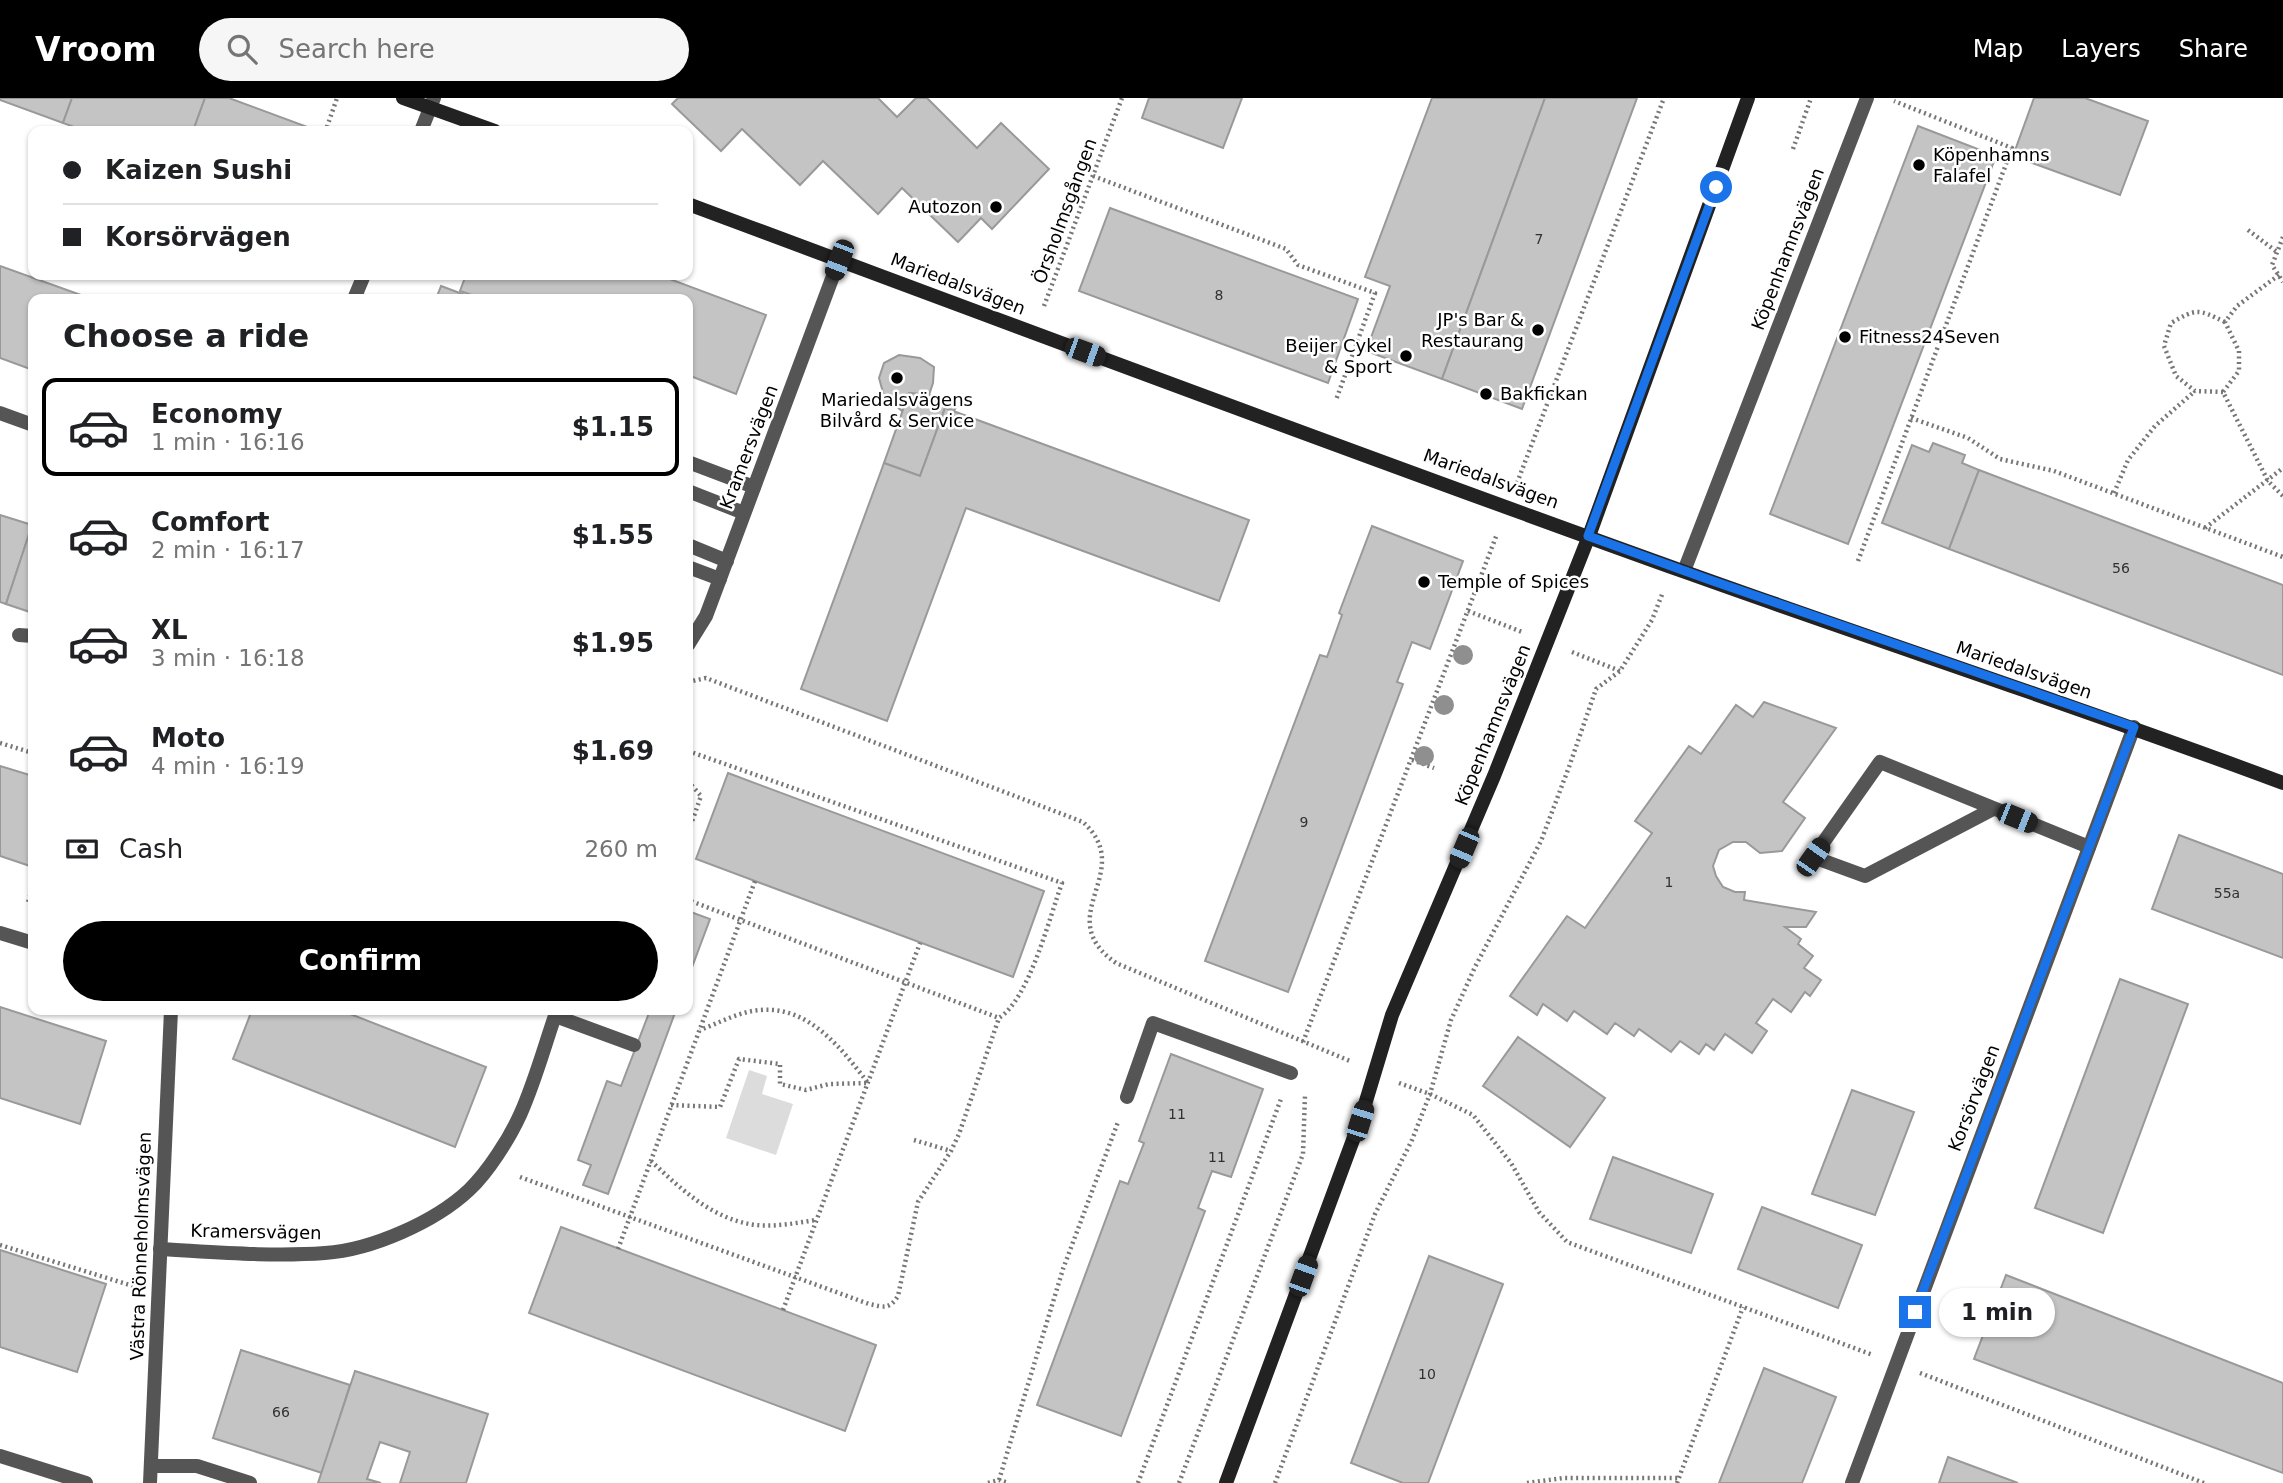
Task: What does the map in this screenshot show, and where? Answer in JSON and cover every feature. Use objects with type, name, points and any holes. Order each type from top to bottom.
[{"type":"main road","points":[[404,98],[432,103],[484,126]]},
{"type":"main road","name":"Köpenhamnsvägen","points":[[1226,1483],[1360,1121],[1392,1015],[1494,776],[1588,536],[1748,98]]},
{"type":"main road","name":"Mariedalsvägen","points":[[693,206],[1034,334],[1684,571],[2134,727],[2283,783]]},
{"type":"street","name":"Köpenhamnsvägen","points":[[1684,571],[1867,98]]},
{"type":"street","points":[[423,126],[432,103]]},
{"type":"street","name":"Kramersvägen","points":[[693,637],[706,616],[839,260]]},
{"type":"street","points":[[0,413],[28,423]]},
{"type":"street","points":[[693,464],[754,487]]},
{"type":"street","points":[[693,493],[744,513]]},
{"type":"street","points":[[693,547],[727,561]]},
{"type":"street","points":[[693,568],[720,579]]},
{"type":"street","name":"Korsörvägen","points":[[1852,1483],[2134,727]]},
{"type":"street","points":[[1993,809],[1865,876],[1813,857],[1880,762],[2089,847]]},
{"type":"street","points":[[0,933],[28,941]]},
{"type":"street","name":"Västra Rönneholmsvägen","points":[[150,1483],[170,1015]]},
{"type":"street","name":"Kramersvägen","points":[[160,1249],[251,1254],[328,1253],[385,1240],[429,1218],[470,1190],[496,1155],[520,1115],[555,1015]]},
{"type":"street","points":[[561,1015],[634,1045]]},
{"type":"street","points":[[1127,1097],[1153,1023],[1291,1073]]},
{"type":"street","points":[[0,1456],[86,1483]]},
{"type":"street","points":[[151,1466],[197,1466],[250,1483]]},
{"type":"path","points":[[327,126],[337,98]]},
{"type":"path","name":"Örsholmsgången","points":[[1034,334],[1122,98]]},
{"type":"path","points":[[1523,466],[1664,98]]},
{"type":"path","points":[[1793,149],[1811,98]]},
{"type":"path","points":[[1858,561],[2012,148],[1887,98]]},
{"type":"path","points":[[1093,176],[1286,248],[1298,265],[1375,293],[1336,400]]},
{"type":"path","points":[[2248,230],[2277,252]]},
{"type":"path","points":[[2283,237],[2272,265],[2283,282]]},
{"type":"path","points":[[2225,322],[2237,306],[2279,275]]},
{"type":"path","points":[[2191,312],[2204,312],[2225,322],[2239,351],[2239,371],[2224,391],[2195,391],[2176,376],[2164,346],[2171,323],[2191,312]]},
{"type":"path","points":[[2114,493],[2129,460],[2155,426],[2195,391]]},
{"type":"path","points":[[2224,391],[2268,481],[2283,496]]},
{"type":"path","points":[[1911,418],[1968,438],[2000,459],[2054,471],[2283,557]]},
{"type":"path","points":[[2205,527],[2283,468]]},
{"type":"path","points":[[1138,1483],[1486,563]]},
{"type":"path","points":[[1275,1483],[1375,1214],[1412,1140],[1430,1094],[1451,1020],[1541,841],[1596,689],[1620,671],[1652,621]]},
{"type":"path","points":[[693,681],[706,678],[1083,822],[1093,831],[1103,859],[1089,922],[1096,946],[1104,954],[1116,963],[1402,1085],[1430,1094],[1473,1115],[1511,1163],[1539,1212],[1567,1242],[1895,1363],[2204,1483]]},
{"type":"path","points":[[0,743],[28,751]]},
{"type":"path","points":[[520,1177],[869,1304],[887,1307],[893,1304],[898,1296],[918,1202],[959,1135],[999,1018],[1008,1013],[1023,991],[1062,884],[693,753]]},
{"type":"path","points":[[1412,760],[1434,768]]},
{"type":"path","points":[[693,786],[701,796],[693,819]]},
{"type":"path","points":[[618,1249],[755,881]]},
{"type":"path","points":[[693,902],[999,1018]]},
{"type":"path","points":[[783,1310],[920,943]]},
{"type":"path","points":[[699,1030],[738,1015],[760,1010],[790,1013],[816,1028],[843,1049],[868,1083]]},
{"type":"path","points":[[1303,1042],[1304,1054]]},
{"type":"path","points":[[671,1105],[720,1107],[739,1059],[780,1063],[780,1084],[806,1090],[829,1084],[868,1083]]},
{"type":"path","points":[[1179,1483],[1303,1154],[1306,1090]]},
{"type":"path","points":[[999,1480],[1063,1269],[1127,1097]]},
{"type":"path","points":[[914,1140],[951,1151]]},
{"type":"path","points":[[651,1161],[683,1191],[704,1206],[731,1218],[754,1225],[782,1225],[817,1220]]},
{"type":"path","points":[[0,1245],[158,1294]]},
{"type":"path","points":[[1527,1483],[1564,1478],[1678,1480],[1742,1307]]},
{"type":"path","points":[[988,1483],[999,1480],[1009,1483]]},
{"type":"shaded area","points":[[749,1070],[767,1076],[762,1094],[793,1104],[776,1155],[726,1138]]},
{"type":"building","points":[[0,98],[72,98],[63,123]]},
{"type":"building","points":[[72,98],[205,98],[195,126],[71,126],[63,123]]},
{"type":"building","points":[[205,98],[229,98],[305,126],[195,126]]},
{"type":"building","points":[[678,98],[878,98],[897,117],[916,98],[927,98],[977,148],[1001,123],[1049,169],[992,229],[981,218],[958,242],[902,188],[878,214],[823,161],[800,185],[742,129],[721,151],[672,104]]},
{"type":"building","points":[[1149,98],[1242,98],[1223,148],[1142,118]]},
{"type":"building","points":[[1432,98],[1545,98],[1442,379],[1366,351],[1390,286],[1365,277]]},
{"type":"building","points":[[1545,98],[1637,98],[1522,409],[1442,379]]},
{"type":"building","points":[[2034,98],[2085,98],[2148,121],[2120,195],[2013,156]]},
{"type":"building","points":[[1918,126],[1996,156],[1848,544],[1770,514]]},
{"type":"building","points":[[1110,208],[1358,299],[1328,383],[1079,291]]},
{"type":"building","points":[[0,266],[28,276],[28,280],[39,280],[78,294],[28,294],[28,368],[0,358]]},
{"type":"building","points":[[464,280],[672,280],[766,315],[736,394],[693,377],[693,294],[469,294],[460,291]]},
{"type":"building","points":[[441,286],[463,294],[438,294]]},
{"type":"building","points":[[899,355],[920,358],[934,367],[929,395],[909,393],[902,411],[884,396],[879,378],[884,363]]},
{"type":"building","points":[[909,393],[929,395],[957,405],[954,411],[945,408],[920,476],[884,463]]},
{"type":"building","points":[[945,408],[1249,520],[1219,601],[966,508],[887,721],[801,689],[884,463],[920,476]]},
{"type":"building","points":[[1933,443],[1965,455],[1962,463],[1979,470],[1949,549],[1882,523],[1912,445],[1929,452]]},
{"type":"building","points":[[1979,470],[2283,585],[2283,675],[1949,549]]},
{"type":"building","points":[[0,515],[28,524],[28,537],[6,604],[0,602]]},
{"type":"building","points":[[1372,526],[1463,561],[1430,649],[1412,642],[1397,682],[1403,684],[1288,992],[1205,961],[1320,655],[1327,657],[1342,615],[1339,613]]},
{"type":"building","points":[[28,537],[28,611],[6,604]]},
{"type":"building","points":[[1764,702],[1836,728],[1783,802],[1805,818],[1782,851],[1760,853],[1746,842],[1733,842],[1719,850],[1713,866],[1723,887],[1735,892],[1745,892],[1744,900],[1816,912],[1806,927],[1785,927],[1801,939],[1798,944],[1813,956],[1804,968],[1821,980],[1810,996],[1805,992],[1791,1012],[1773,999],[1756,1023],[1767,1031],[1752,1053],[1725,1034],[1714,1050],[1706,1044],[1699,1054],[1680,1041],[1671,1052],[1639,1029],[1634,1036],[1615,1023],[1607,1034],[1574,1011],[1567,1021],[1543,1004],[1537,1015],[1510,996],[1567,916],[1585,928],[1652,833],[1635,821],[1689,746],[1701,754],[1736,705],[1753,717]]},
{"type":"building","points":[[0,766],[28,774],[28,865],[0,856]]},
{"type":"building","points":[[728,773],[1044,891],[1013,977],[696,859]]},
{"type":"building","points":[[2179,835],[2283,874],[2283,958],[2152,909]]},
{"type":"building","points":[[693,913],[710,919],[693,965]]},
{"type":"building","points":[[2120,979],[2188,1004],[2103,1233],[2035,1208]]},
{"type":"building","points":[[0,1007],[106,1041],[80,1124],[0,1098]]},
{"type":"building","points":[[250,1015],[353,1015],[486,1067],[455,1147],[233,1059]]},
{"type":"building","points":[[648,1015],[674,1015],[608,1194],[583,1185],[591,1165],[578,1160],[607,1081],[621,1086]]},
{"type":"building","points":[[1518,1037],[1605,1098],[1570,1147],[1483,1086]]},
{"type":"building","points":[[1171,1054],[1263,1089],[1231,1177],[1212,1171],[1198,1208],[1205,1211],[1121,1436],[1037,1405],[1120,1181],[1128,1184],[1144,1143],[1139,1141]]},
{"type":"building","points":[[1852,1090],[1914,1112],[1875,1215],[1812,1194]]},
{"type":"building","points":[[1613,1157],[1713,1194],[1691,1253],[1590,1219]]},
{"type":"building","points":[[1762,1207],[1862,1245],[1838,1308],[1738,1269]]},
{"type":"building","points":[[561,1227],[876,1345],[845,1431],[529,1313]]},
{"type":"building","points":[[0,1250],[106,1284],[77,1372],[0,1347]]},
{"type":"building","points":[[1429,1256],[1503,1284],[1428,1483],[1403,1483],[1351,1463]]},
{"type":"building","points":[[2006,1275],[2283,1383],[2283,1473],[1974,1359]]},
{"type":"building","points":[[241,1350],[350,1385],[322,1473],[213,1438]]},
{"type":"building","points":[[1764,1368],[1836,1397],[1802,1483],[1719,1483]]},
{"type":"building","points":[[355,1371],[488,1414],[466,1483],[400,1483],[410,1452],[380,1442],[367,1479],[381,1483],[318,1483]]},
{"type":"building","points":[[1948,1457],[2018,1483],[1939,1483]]},
{"type":"place","name":"Köpenhamns Falafel","points":[[1919,165]]},
{"type":"place","name":"Autozon","points":[[996,207]]},
{"type":"place","name":"JP's Bar & Restaurang","points":[[1538,330]]},
{"type":"place","name":"Fitness24Seven","points":[[1845,337]]},
{"type":"place","name":"Beijer Cykel & Sport","points":[[1406,356]]},
{"type":"place","name":"Mariedalsvägens Bilvård & Service","points":[[897,378]]},
{"type":"place","name":"Bakfickan","points":[[1486,394]]},
{"type":"place","name":"Temple of Spices","points":[[1424,582]]},
{"type":"route","points":[[1716,187],[1588,536],[2134,727],[1915,1312]]}]
